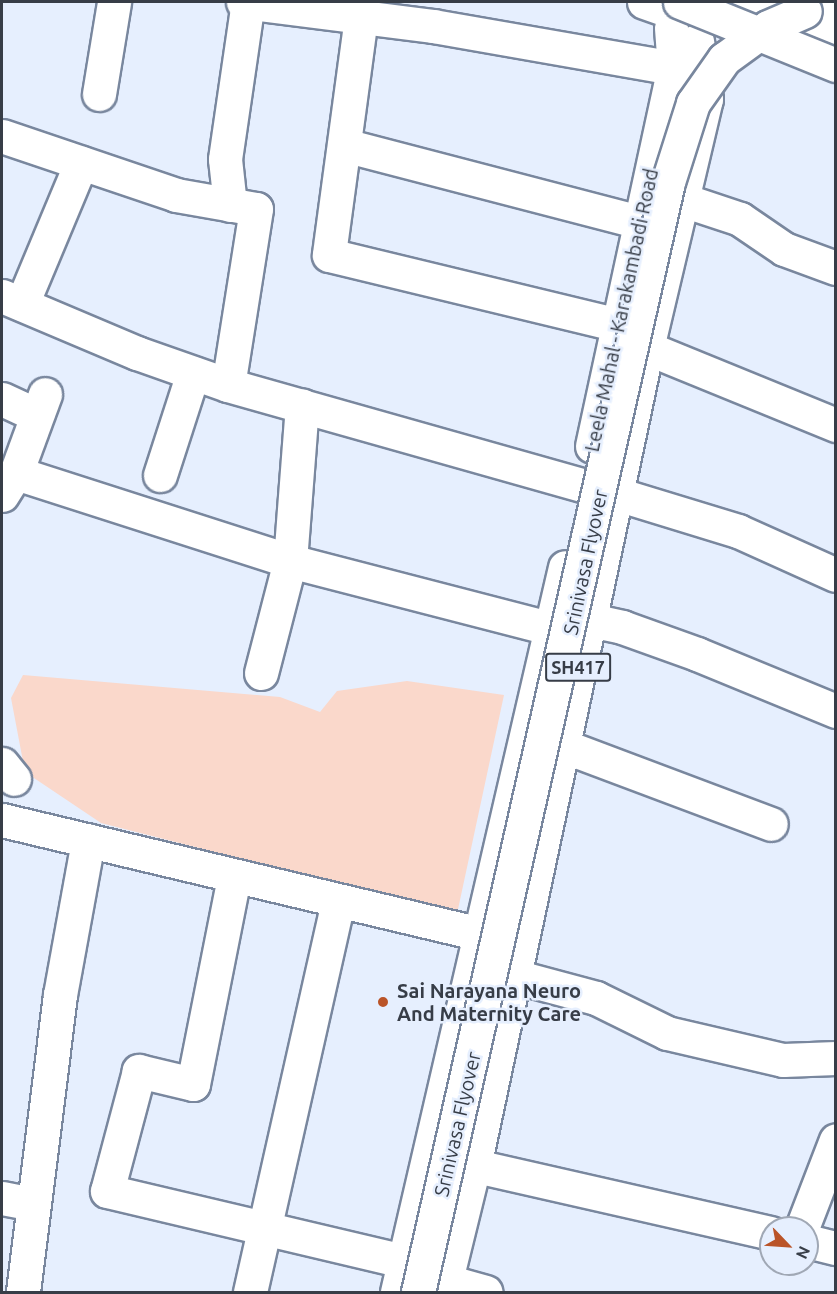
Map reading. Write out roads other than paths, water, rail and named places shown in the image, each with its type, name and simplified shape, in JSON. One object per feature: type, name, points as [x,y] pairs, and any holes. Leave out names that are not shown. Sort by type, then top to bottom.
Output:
[{"type":"street","points":[[99,94],[114,2]]},
{"type":"street","points":[[243,2],[361,17],[406,12],[674,68]]},
{"type":"street","points":[[230,205],[225,159],[248,2]]},
{"type":"street","points":[[677,17],[730,21],[732,2],[836,43]]},
{"type":"street","points":[[746,2],[836,35]]},
{"type":"street","name":"Srinivasa Flyover","points":[[436,1289],[668,182],[693,103],[724,59],[768,27],[805,11],[836,11]]},
{"type":"street","points":[[361,17],[329,255],[618,325]]},
{"type":"street","points":[[677,17],[836,65]]},
{"type":"street","points":[[677,17],[836,78]]},
{"type":"street","name":"Leela Mahal - Karakambadi Road","points":[[397,1293],[584,486],[639,222],[674,68],[677,17]]},
{"type":"street","name":"Leela Mahal - Karakambadi Road","points":[[436,1289],[474,1166],[561,745],[590,620],[647,348],[706,99],[677,17]]},
{"type":"street","points":[[2,135],[176,195],[256,209],[228,385]]},
{"type":"street","points":[[344,145],[639,222]]},
{"type":"street","points":[[81,163],[12,300],[228,385],[584,486]]},
{"type":"street","points":[[683,200],[740,219],[784,249],[836,268]]},
{"type":"street","points":[[647,348],[836,425]]},
{"type":"street","points":[[160,475],[193,373]]},
{"type":"street","points":[[2,399],[41,404],[9,484],[290,561],[550,628]]},
{"type":"street","points":[[261,673],[290,561],[302,405]]},
{"type":"street","points":[[617,494],[738,531],[836,575]]},
{"type":"street","points":[[590,620],[697,654],[836,711]]},
{"type":"street","points":[[561,745],[771,824]]},
{"type":"street","points":[[2,820],[338,903],[480,934]]},
{"type":"street","points":[[23,1293],[17,1201],[60,995],[88,842]]},
{"type":"street","points":[[234,877],[193,1084],[139,1071],[107,1191],[404,1261]]},
{"type":"street","points":[[250,1293],[338,903]]},
{"type":"street","points":[[514,976],[596,998],[668,1033],[783,1060],[836,1058]]},
{"type":"street","points":[[807,1216],[836,1140]]},
{"type":"street","points":[[429,1155],[759,1230]]},
{"type":"street","points":[[819,1244],[836,1248]]},
{"type":"street","points":[[436,1289],[486,1293]]},
{"type":"place","name":"Sai Narayana Neuro And Maternity Care","points":[[383,1002]]}]
